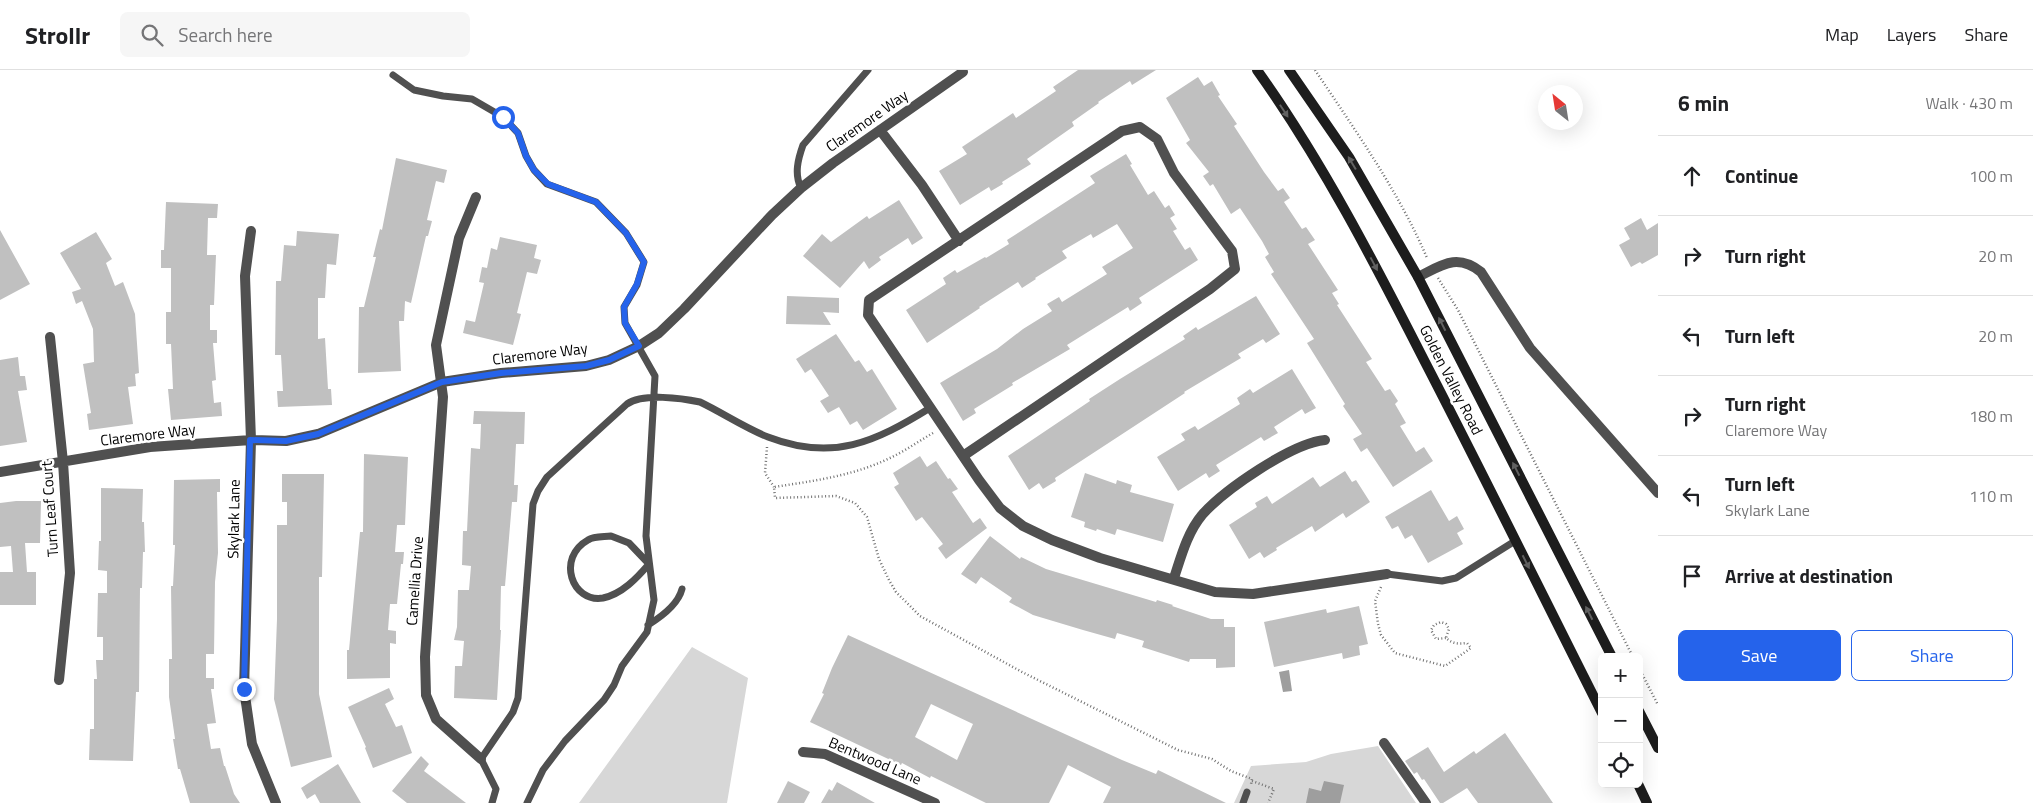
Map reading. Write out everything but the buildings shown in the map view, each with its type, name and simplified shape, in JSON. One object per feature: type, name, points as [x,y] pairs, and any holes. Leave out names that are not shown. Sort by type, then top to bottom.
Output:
[{"type":"main road","name":"Golden Valley Road","points":[[1257,70],[1293,124],[1351,221],[1440,392],[1598,705]]},
{"type":"main road","name":"Golden Valley Road","points":[[1289,70],[1349,157],[1418,277],[1610,653]]},
{"type":"main road","points":[[1643,719],[1658,748]]},
{"type":"main road","points":[[1640,788],[1648,803]]},
{"type":"street","name":"Claremore Way","points":[[0,472],[150,447],[250,440],[286,441],[318,434],[442,382],[501,373],[586,366],[609,360],[639,346],[659,333],[772,215],[801,188],[880,130],[966,71]]},
{"type":"street","points":[[963,456],[1210,289],[1235,269],[1232,251],[1174,173],[1157,139],[1140,127],[1122,130],[869,300],[868,315],[930,408],[963,456],[1000,508],[1024,526],[1052,540],[1100,558],[1174,578],[1216,592],[1253,594],[1387,574]]},
{"type":"street","points":[[880,130],[922,185],[959,241]]},
{"type":"street","name":"Camellia Drive","points":[[476,197],[459,238],[436,345],[443,397],[425,657],[426,695],[436,719],[481,759]]},
{"type":"street","name":"Skylark Lane","points":[[251,231],[245,276],[250,440],[244,689],[252,744],[276,803]]},
{"type":"street","points":[[1418,277],[1450,262],[1462,261],[1472,265],[1481,272],[1530,348],[1658,493]]},
{"type":"street","name":"Turn Leaf Court","points":[[50,337],[63,462],[70,573],[59,680]]},
{"type":"street","points":[[1174,578],[1188,538],[1201,516],[1221,496],[1286,454],[1315,441],[1325,440]]},
{"type":"street","points":[[1384,743],[1426,803]]},
{"type":"street","name":"Bentwood Lane","points":[[803,752],[824,754],[935,803]]},
{"type":"lane","points":[[801,188],[797,179],[799,156],[803,145],[868,70]]},
{"type":"lane","points":[[394,75],[414,90],[472,99],[503,117],[518,133],[526,156],[534,170],[548,184],[596,202],[626,233],[644,262],[637,284],[624,307],[625,323],[654,376],[646,536],[654,600],[647,632],[622,666],[604,700],[565,741],[543,770],[527,803]]},
{"type":"lane","points":[[492,803],[496,789],[481,759],[513,712],[518,698],[533,504],[538,491],[547,477],[627,404],[637,399],[690,399],[700,402],[767,436],[800,446],[835,448],[864,443],[896,429],[930,408]]},
{"type":"lane","points":[[611,536],[629,543],[649,564],[627,586],[602,598],[589,596],[575,585],[569,569],[575,550],[590,538],[611,536]]},
{"type":"lane","points":[[1387,574],[1442,581],[1456,578],[1515,542]]},
{"type":"lane","points":[[648,625],[662,616],[673,605],[681,594],[682,589]]},
{"type":"lane","points":[[1242,803],[1247,792]]},
{"type":"path","points":[[1315,70],[1389,187],[1458,310],[1631,653]]},
{"type":"path","points":[[774,487],[832,478],[890,459],[943,426]]},
{"type":"path","points":[[767,436],[765,473],[774,487],[775,498],[836,496],[855,502],[867,517],[879,559],[889,580],[896,592],[920,616],[1022,672],[1178,750],[1212,759],[1274,789],[1268,803]]},
{"type":"path","points":[[1387,574],[1375,601],[1381,635],[1395,653],[1445,666],[1471,648],[1467,642],[1456,644],[1446,638],[1436,639],[1431,630],[1434,625],[1441,622],[1446,624],[1449,629],[1446,638]]},
{"type":"path","points":[[1643,676],[1658,705]]},
{"type":"path","points":[[1247,792],[1252,780]]},
{"type":"shaded area","points":[[692,647],[748,678],[727,803],[579,803]]},
{"type":"shaded area","points":[[1289,670],[1292,691],[1283,692],[1279,672]]},
{"type":"shaded area","points":[[1378,746],[1416,803],[1234,803],[1251,766],[1306,762],[1331,754]]},
{"type":"shaded area","points":[[1324,781],[1344,785],[1340,803],[1306,803],[1309,788],[1321,791]]},
{"type":"route","points":[[244,689],[250,440],[286,441],[318,434],[442,382],[501,373],[586,366],[609,360],[639,346],[625,323],[624,307],[637,284],[644,262],[626,233],[596,202],[548,184],[534,170],[526,156],[518,133],[503,117]]}]
